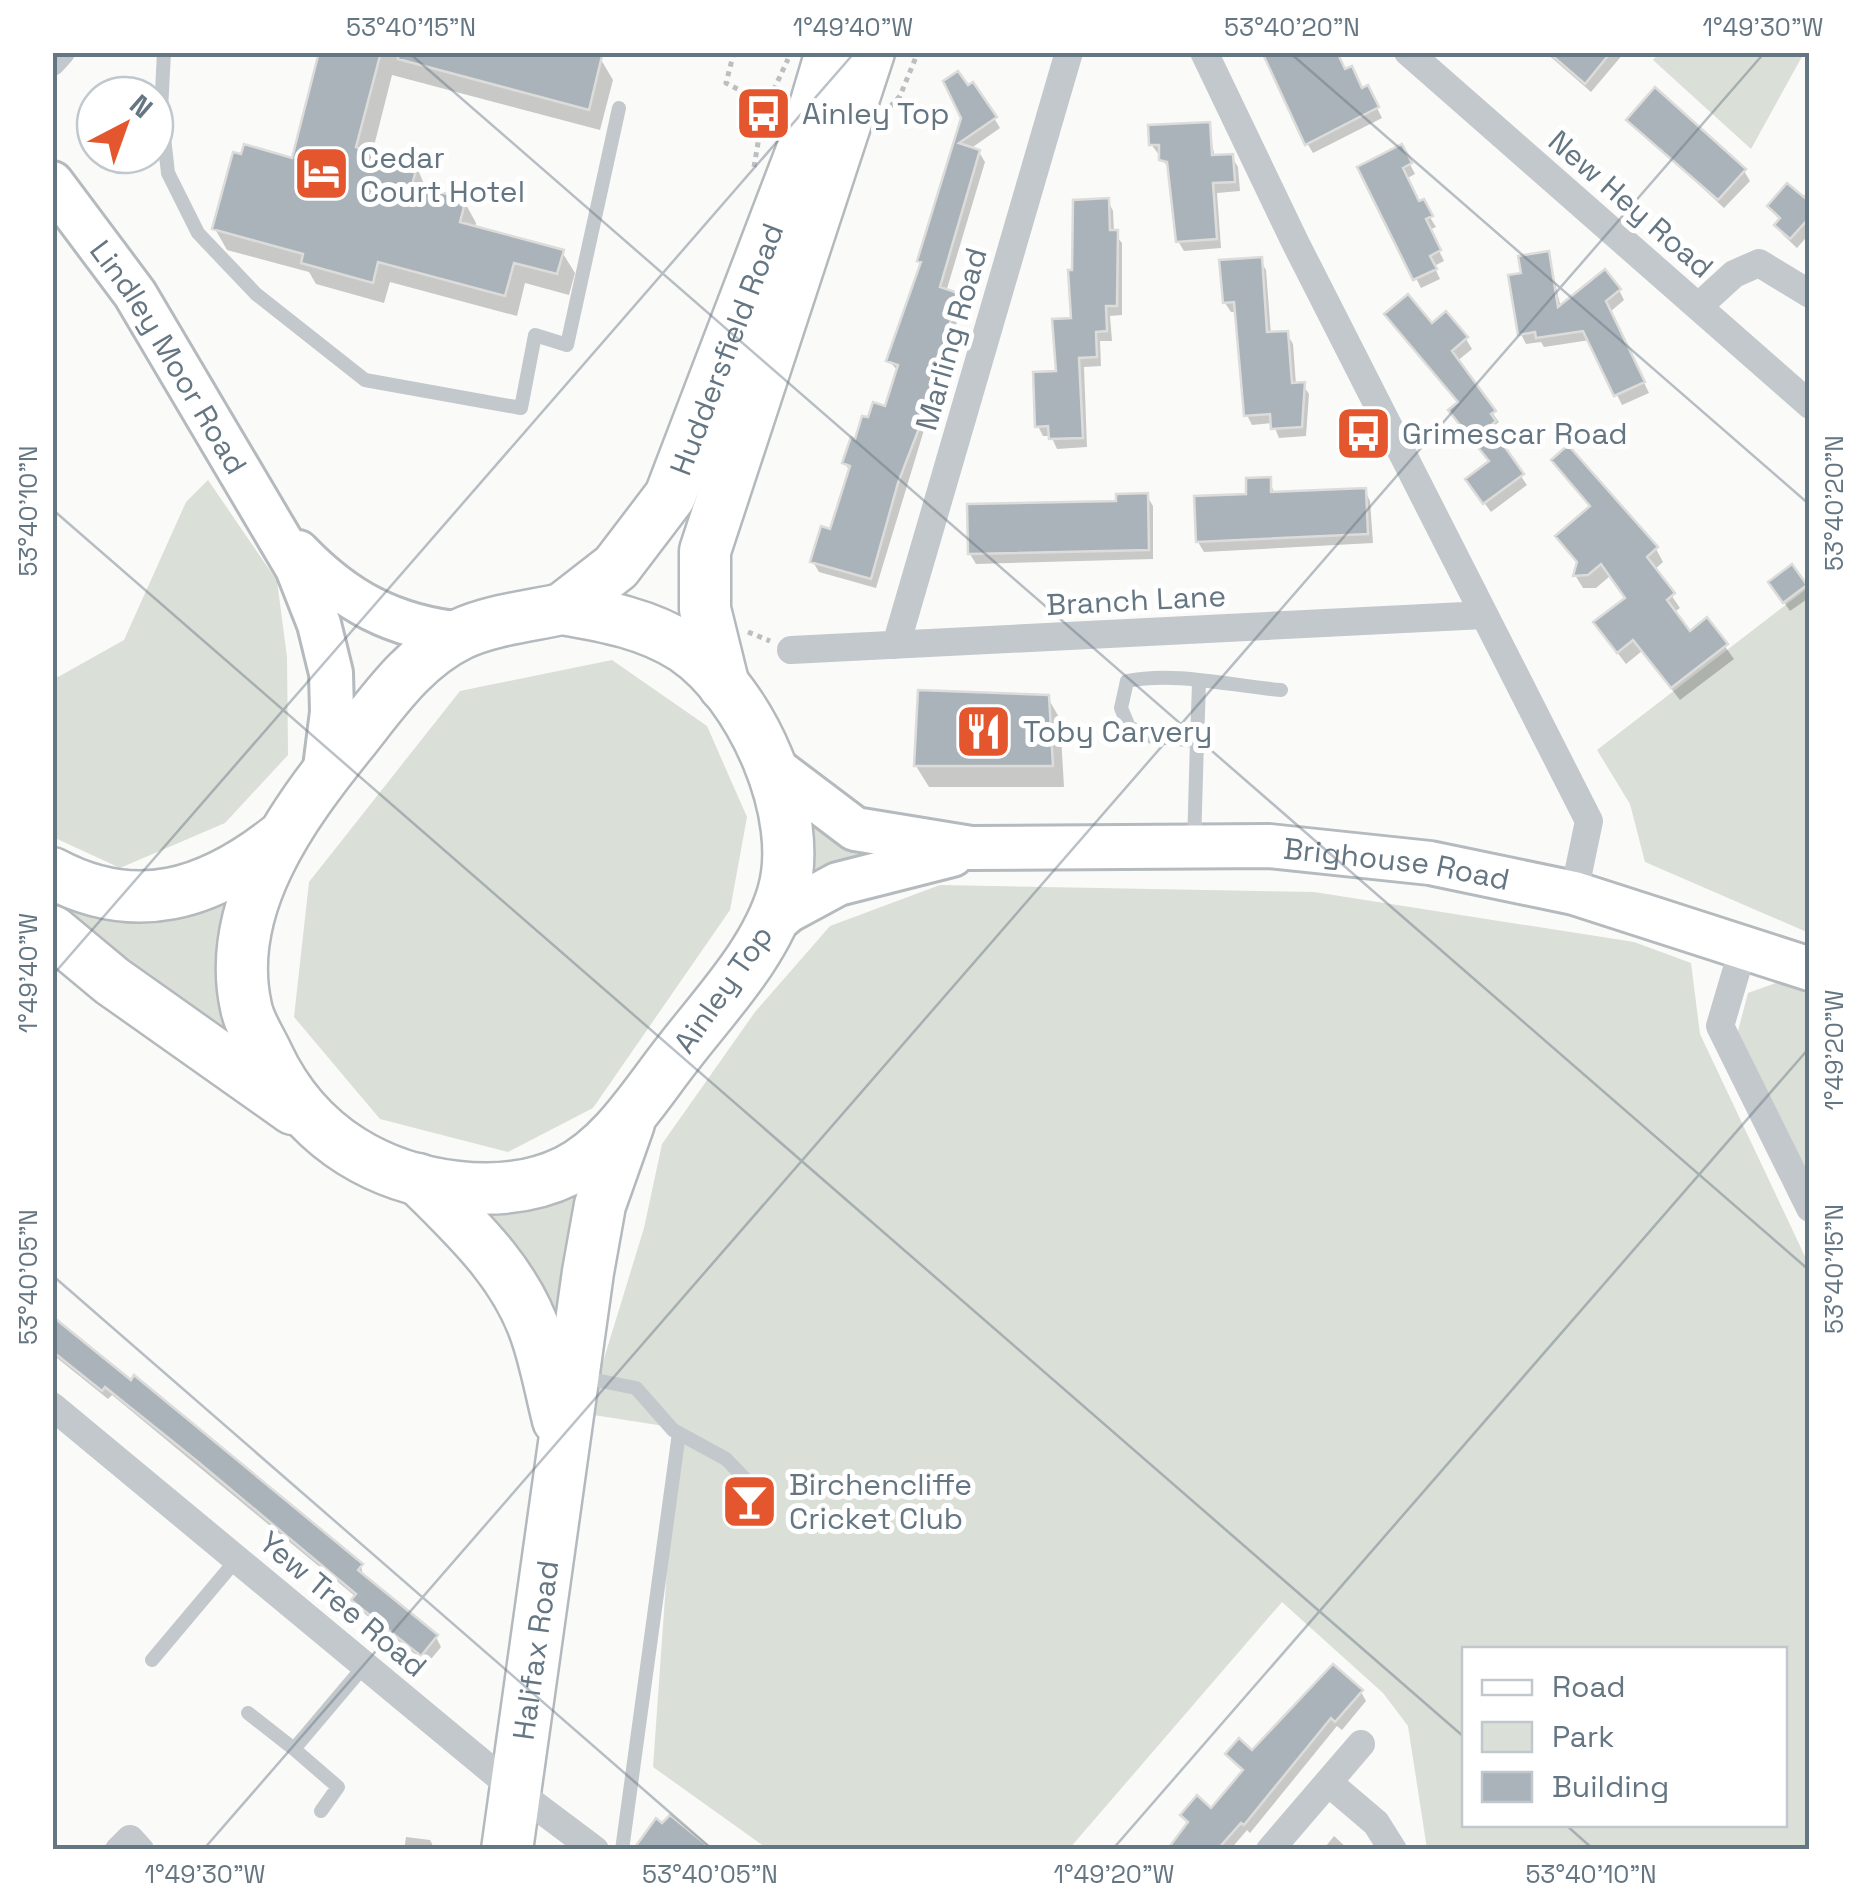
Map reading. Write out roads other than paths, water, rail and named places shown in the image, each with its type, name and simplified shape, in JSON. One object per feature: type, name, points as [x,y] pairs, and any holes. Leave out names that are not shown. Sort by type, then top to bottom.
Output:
[{"type":"highway","name":"Huddersfield Road","points":[[562,609],[616,568],[670,496],[800,153],[830,52]]},
{"type":"highway","name":"Huddersfield Road","points":[[724,686],[704,609],[705,551],[868,52]]},
{"type":"highway","name":"Huddersfield Road","points":[[791,290],[810,262],[882,52]]},
{"type":"highway","name":"Ainley Top","points":[[562,609],[650,630],[684,648],[724,686],[750,721],[787,821],[788,872],[768,928],[730,986],[637,1105],[608,1140],[568,1171],[492,1190],[418,1179],[362,1158],[306,1116],[273,1067],[246,1010],[240,956],[248,915],[287,833],[324,776],[418,662],[462,634],[562,609]]},
{"type":"highway","points":[[52,874],[112,894],[164,896],[191,891],[234,874],[287,833]]},
{"type":"highway","points":[[52,932],[205,1049],[306,1116]]},
{"type":"highway","name":"Halifax Road","points":[[507,1850],[600,1205],[614,1158],[637,1105]]},
{"type":"highway","name":"Halifax Road","points":[[418,1179],[479,1240],[520,1297],[537,1336],[566,1449]]},
{"type":"main road","name":"Lindley Moor Road","points":[[52,183],[135,294],[280,534],[328,651],[332,712],[324,776]]},
{"type":"main road","name":"Lindley Moor Road","points":[[280,534],[350,600],[406,626],[462,634]]},
{"type":"main road","points":[[769,764],[837,820],[855,829],[971,848]]},
{"type":"main road","name":"Brighouse Road","points":[[971,848],[1269,846],[1411,860],[1574,893],[1810,969]]},
{"type":"main road","points":[[768,928],[788,910],[838,884],[971,848]]},
{"type":"street","points":[[52,62],[61,52]]},
{"type":"street","name":"Marling Road","points":[[896,645],[1070,52]]},
{"type":"street","points":[[1204,52],[1588,821],[1574,893]]},
{"type":"street","name":"New Hey Road","points":[[1416,55],[1810,405]]},
{"type":"street","points":[[1699,306],[1734,274],[1759,263],[1810,294]]},
{"type":"street","name":"Branch Lane","points":[[792,650],[1484,615]]},
{"type":"street","points":[[1744,945],[1720,1026],[1810,1208]]},
{"type":"street","name":"Yew Tree Road","points":[[52,1406],[515,1790],[595,1850]]},
{"type":"street","points":[[1270,1850],[1361,1744]]},
{"type":"street","points":[[1329,1783],[1376,1823],[1394,1850]]},
{"type":"street","points":[[119,1850],[130,1839],[140,1850]]},
{"type":"lane","points":[[164,52],[161,111],[168,172],[198,233],[256,294],[365,380],[521,408],[534,335],[566,345],[619,108]]},
{"type":"lane","points":[[1198,741],[1147,736],[1128,727],[1121,708],[1127,681],[1160,674],[1199,683],[1281,690]]},
{"type":"lane","points":[[1194,844],[1199,683]]},
{"type":"lane","points":[[575,1377],[621,1382],[636,1388],[679,1433],[726,1460],[754,1488]]},
{"type":"lane","points":[[622,1850],[679,1433]]},
{"type":"lane","points":[[152,1660],[237,1559]]},
{"type":"lane","points":[[294,1748],[365,1665]]},
{"type":"lane","points":[[248,1713],[338,1786],[321,1811]]},
{"type":"place","name":"Ainley Top","points":[[763,113]]},
{"type":"place","name":"Cedar Court Hotel","points":[[321,174]]},
{"type":"place","name":"Grimescar Road","points":[[1363,433]]},
{"type":"place","name":"Toby Carvery","points":[[984,731]]},
{"type":"place","name":"Birchencliffe Cricket Club","points":[[750,1501]]}]
